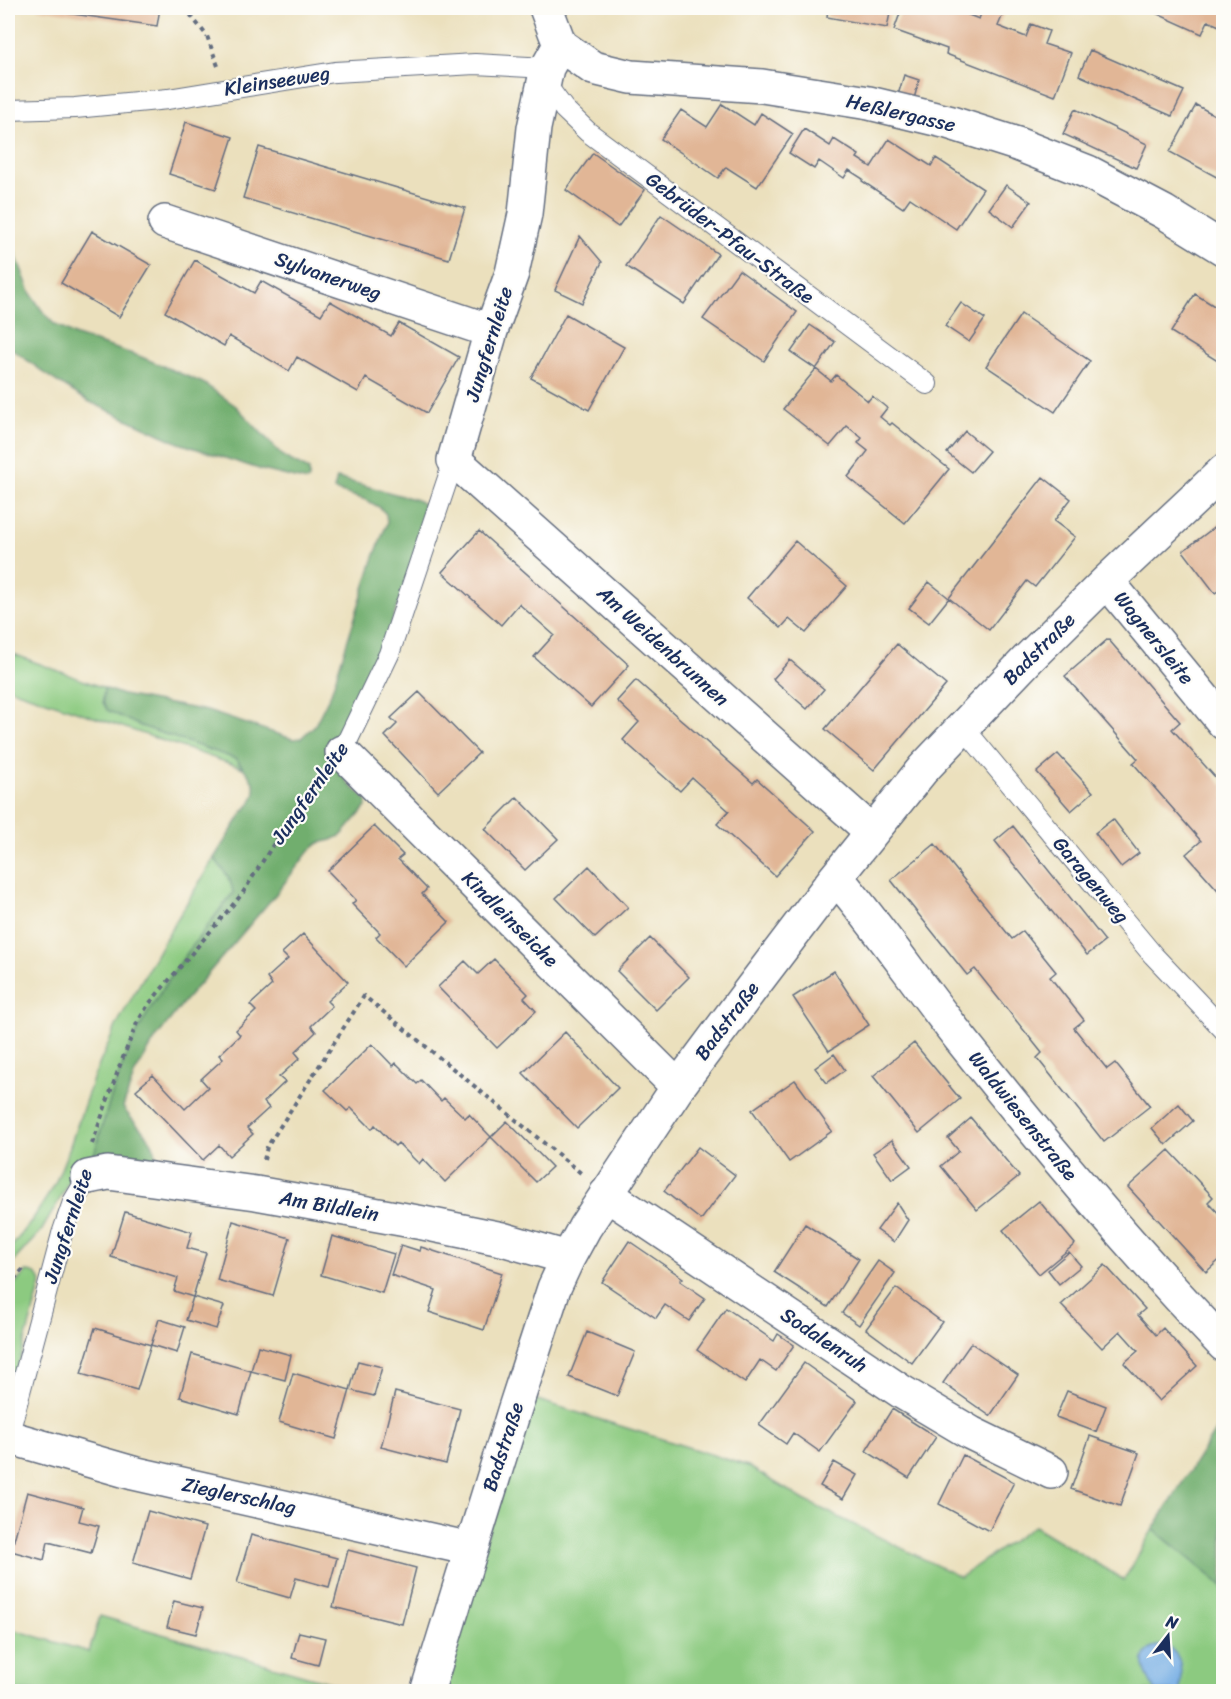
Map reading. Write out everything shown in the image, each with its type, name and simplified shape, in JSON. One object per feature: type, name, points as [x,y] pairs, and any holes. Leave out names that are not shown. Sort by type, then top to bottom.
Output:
[{"type":"street","points":[[546,8],[550,65]]},
{"type":"street","name":"Heßlergasse","points":[[550,65],[593,68],[631,77],[762,86],[869,103],[948,122],[1017,144],[1088,172],[1164,212],[1224,249]]},
{"type":"street","name":"Jungfernleite","points":[[454,460],[491,331],[512,273],[525,214],[534,128],[550,65]]},
{"type":"street","name":"Sylvanerweg","points":[[165,222],[491,331]]},
{"type":"street","name":"Am Weidenbrunnen","points":[[454,460],[872,832]]},
{"type":"street","name":"Badstraße","points":[[427,1692],[554,1288],[585,1227],[606,1194],[678,1087],[836,877],[923,769],[1107,581],[1224,471]]},
{"type":"street","name":"Wagnersleite","points":[[1107,581],[1224,723]]},
{"type":"street","name":"Kindleinseiche","points":[[342,752],[678,1087]]},
{"type":"street","name":"Waldwiesenstraße","points":[[836,877],[863,908],[961,1040],[1081,1188],[1173,1292],[1224,1345]]},
{"type":"street","name":"Am Bildlein","points":[[88,1177],[108,1173],[256,1193],[491,1236],[568,1258]]},
{"type":"street","name":"Sodalenruh","points":[[606,1194],[902,1392],[971,1433],[1051,1472]]},
{"type":"street","name":"Zieglerschlag","points":[[8,1437],[133,1473],[471,1549]]},
{"type":"lane","name":"Kleinseeweg","points":[[8,110],[75,108],[168,99],[335,72],[475,64],[550,65]]},
{"type":"lane","name":"Gebrüder-Pfau-Straße","points":[[550,65],[564,109],[588,132],[927,384]]},
{"type":"lane","name":"Jungfernleite","points":[[342,752],[389,654],[454,460]]},
{"type":"lane","name":"Garagenweg","points":[[963,727],[1153,955],[1224,1030]]},
{"type":"lane","name":"Jungfernleite","points":[[8,1437],[62,1234],[73,1202],[88,1177]]},
{"type":"path","points":[[185,8],[207,36],[227,89]]},
{"type":"path","name":"Jungfernleite","points":[[88,1177],[92,1142],[137,1023],[148,1005],[242,894],[295,810],[342,752]]},
{"type":"path","points":[[256,1193],[267,1147],[364,996],[606,1194]]},
{"type":"green space","points":[[8,234],[30,292],[54,324],[76,336],[139,356],[203,383],[236,406],[284,457],[309,470],[309,479],[307,481],[262,470],[179,443],[88,401],[54,380],[8,346]]},
{"type":"green space","points":[[337,478],[417,500],[427,507],[429,513],[342,769],[349,784],[367,801],[366,807],[342,835],[319,843],[309,851],[276,894],[183,1003],[156,1038],[135,1073],[123,1107],[151,1141],[156,1157],[154,1166],[91,1167],[113,1092],[135,1036],[175,971],[233,893],[229,878],[214,858],[255,793],[254,784],[236,759],[138,725],[107,710],[103,702],[104,688],[123,695],[207,711],[293,739],[301,738],[315,725],[331,693],[387,523],[386,514],[379,507],[366,500],[334,490]]},
{"type":"green space","points":[[8,652],[104,688],[103,702],[236,759],[243,768],[8,688]]},
{"type":"green space","points":[[214,858],[229,878],[233,893],[175,971],[135,1036],[113,1092],[91,1167],[78,1162],[42,1230],[13,1262],[13,1268],[8,1276],[8,1251],[31,1222],[54,1186],[94,1076],[117,1024]]},
{"type":"green space","points":[[26,1272],[40,1278],[41,1284],[9,1399],[8,1291]]},
{"type":"green space","points":[[531,1398],[748,1466],[804,1500],[960,1577],[1034,1526],[1124,1580],[1153,1529],[1223,1586],[1223,1691],[437,1692]]},
{"type":"green space","points":[[1223,1425],[1223,1586],[1153,1529],[1215,1431]]},
{"type":"green space","points":[[100,1616],[359,1691],[8,1691],[8,1628],[89,1652]]},
{"type":"water","points":[[1161,1645],[1169,1648],[1178,1657],[1181,1669],[1180,1691],[1156,1691],[1148,1678],[1144,1658],[1152,1648]]},
{"type":"building","points":[[38,8],[160,8],[157,26]]},
{"type":"building","points":[[828,8],[891,8],[887,28],[827,17]]},
{"type":"building","points":[[902,8],[963,8],[961,12],[979,19],[983,8],[992,8],[1004,12],[998,26],[1026,37],[1031,24],[1049,31],[1044,44],[1071,53],[1055,96],[946,54],[947,49],[894,30]]},
{"type":"building","points":[[1155,8],[1224,8],[1224,28],[1208,21],[1202,34],[1153,12]]},
{"type":"building","points":[[1090,50],[1184,91],[1172,116],[1079,75]]},
{"type":"building","points":[[904,75],[919,80],[914,99],[898,95]]},
{"type":"building","points":[[722,104],[754,125],[761,113],[793,134],[757,187],[726,167],[718,178],[661,139],[681,110],[707,127]]},
{"type":"building","points":[[1196,105],[1224,120],[1224,181],[1170,152]]},
{"type":"building","points":[[1075,109],[1147,144],[1136,168],[1063,134]]},
{"type":"building","points":[[186,122],[233,137],[216,189],[169,174]]},
{"type":"building","points":[[804,129],[830,146],[834,139],[859,155],[857,158],[871,167],[889,139],[931,166],[936,158],[983,189],[956,229],[910,198],[903,208],[849,170],[844,178],[819,161],[814,169],[789,153]]},
{"type":"building","points":[[259,147],[465,208],[449,259],[243,198]]},
{"type":"building","points":[[593,153],[645,190],[618,227],[566,190]]},
{"type":"building","points":[[1006,185],[1031,202],[1013,227],[989,209]]},
{"type":"building","points":[[661,215],[718,254],[684,304],[626,266]]},
{"type":"building","points":[[92,231],[151,265],[119,317],[61,283]]},
{"type":"building","points":[[580,236],[602,262],[582,303],[555,290]]},
{"type":"building","points":[[195,260],[254,293],[261,281],[321,315],[330,301],[391,336],[399,323],[459,357],[427,413],[366,378],[358,392],[297,357],[289,371],[229,336],[224,346],[165,312]]},
{"type":"building","points":[[739,270],[797,312],[764,361],[703,319]]},
{"type":"building","points":[[1195,294],[1224,312],[1224,365],[1171,332]]},
{"type":"building","points":[[961,303],[985,319],[969,342],[945,326]]},
{"type":"building","points":[[566,314],[624,347],[589,410],[531,378]]},
{"type":"building","points":[[1021,314],[1090,361],[1055,412],[986,366]]},
{"type":"building","points":[[810,325],[835,342],[816,369],[791,352]]},
{"type":"building","points":[[816,369],[831,381],[836,375],[868,401],[872,396],[887,408],[880,417],[890,425],[892,423],[949,469],[905,523],[848,477],[868,451],[858,443],[862,438],[847,426],[830,446],[783,409]]},
{"type":"building","points":[[965,431],[989,451],[971,472],[947,453]]},
{"type":"building","points":[[1043,477],[1071,499],[1054,521],[1075,537],[1035,587],[1027,581],[989,630],[949,598]]},
{"type":"building","points":[[1224,520],[1224,587],[1215,593],[1183,551]]},
{"type":"building","points":[[479,531],[629,665],[591,707],[534,657],[554,635],[519,604],[501,625],[442,572]]},
{"type":"building","points":[[795,541],[847,586],[806,633],[789,619],[781,628],[747,598]]},
{"type":"building","points":[[929,582],[949,598],[929,623],[909,608]]},
{"type":"building","points":[[1108,639],[1180,722],[1172,729],[1224,787],[1224,897],[1186,854],[1201,841],[1133,763],[1138,759],[1065,676]]},
{"type":"building","points":[[897,644],[946,685],[874,770],[825,729]]},
{"type":"building","points":[[790,660],[824,689],[807,709],[773,679]]},
{"type":"building","points":[[636,680],[753,783],[757,779],[815,831],[775,876],[717,824],[729,811],[692,778],[680,791],[623,740],[639,722],[617,701]]},
{"type":"building","points":[[419,692],[479,753],[438,792],[385,736],[397,724],[391,718]]},
{"type":"building","points":[[1058,754],[1093,792],[1071,811],[1037,772]]},
{"type":"building","points":[[517,797],[558,839],[525,870],[485,829]]},
{"type":"building","points":[[1113,819],[1139,853],[1121,867],[1095,833]]},
{"type":"building","points":[[374,826],[403,855],[398,859],[427,889],[422,894],[449,922],[404,966],[376,937],[380,933],[352,904],[356,900],[328,871]]},
{"type":"building","points":[[1013,826],[1105,941],[1087,955],[995,841]]},
{"type":"building","points":[[935,844],[1012,939],[1023,931],[1056,972],[1050,977],[1084,1020],[1074,1028],[1107,1069],[1115,1063],[1150,1106],[1104,1142],[1037,1058],[1042,1053],[975,969],[967,975],[891,880]]},
{"type":"building","points":[[589,866],[628,907],[595,938],[556,898]]},
{"type":"building","points":[[303,934],[348,982],[327,1001],[332,1006],[311,1026],[316,1032],[295,1052],[300,1058],[279,1077],[285,1082],[264,1102],[269,1108],[247,1128],[253,1134],[229,1156],[219,1145],[203,1160],[136,1090],[153,1075],[185,1109],[208,1087],[201,1079],[223,1059],[219,1055],[240,1035],[236,1030],[256,1011],[250,1005],[272,985],[267,978],[288,959],[282,953]]},
{"type":"building","points":[[650,938],[689,977],[656,1010],[617,971]]},
{"type":"building","points":[[494,959],[528,994],[524,998],[536,1011],[497,1048],[438,987],[465,961],[478,974]]},
{"type":"building","points":[[834,971],[869,1025],[829,1051],[793,997]]},
{"type":"building","points":[[565,1032],[618,1088],[577,1128],[523,1073]]},
{"type":"building","points":[[914,1043],[960,1099],[919,1133],[873,1076]]},
{"type":"building","points":[[372,1044],[393,1066],[396,1063],[417,1084],[421,1080],[441,1101],[444,1098],[465,1118],[469,1114],[491,1137],[445,1182],[423,1159],[419,1164],[398,1143],[395,1146],[375,1125],[372,1129],[351,1108],[347,1111],[325,1090]]},
{"type":"building","points":[[834,1054],[845,1070],[827,1083],[815,1068]]},
{"type":"building","points":[[795,1080],[832,1131],[789,1162],[752,1110]]},
{"type":"building","points":[[1179,1104],[1193,1121],[1166,1145],[1152,1128]]},
{"type":"building","points":[[971,1118],[1019,1176],[977,1210],[941,1166],[959,1151],[948,1138]]},
{"type":"building","points":[[507,1121],[552,1167],[536,1182],[491,1137]]},
{"type":"building","points":[[892,1140],[911,1166],[892,1180],[873,1153]]},
{"type":"building","points":[[698,1147],[735,1175],[701,1220],[664,1191]]},
{"type":"building","points":[[1169,1150],[1213,1197],[1208,1202],[1224,1219],[1224,1256],[1206,1272],[1128,1187]]},
{"type":"building","points":[[1039,1201],[1075,1244],[1039,1274],[1003,1230]]},
{"type":"building","points":[[897,1203],[908,1220],[894,1242],[877,1230]]},
{"type":"building","points":[[125,1212],[192,1232],[187,1248],[206,1253],[193,1297],[174,1291],[178,1278],[111,1257]]},
{"type":"building","points":[[233,1221],[290,1238],[273,1296],[217,1280]]},
{"type":"building","points":[[805,1224],[859,1259],[828,1307],[774,1272]]},
{"type":"building","points":[[332,1236],[394,1254],[382,1293],[321,1275]]},
{"type":"building","points":[[629,1241],[683,1278],[680,1281],[705,1298],[689,1321],[665,1305],[656,1318],[602,1282]]},
{"type":"building","points":[[401,1245],[420,1251],[421,1247],[502,1273],[484,1330],[429,1312],[436,1290],[391,1275]]},
{"type":"building","points":[[1069,1252],[1081,1266],[1059,1284],[1048,1270]]},
{"type":"building","points":[[878,1261],[895,1273],[859,1325],[842,1313]]},
{"type":"building","points":[[1105,1265],[1145,1309],[1138,1315],[1156,1335],[1163,1328],[1197,1366],[1159,1401],[1124,1363],[1138,1351],[1120,1331],[1102,1348],[1061,1305]]},
{"type":"building","points":[[896,1288],[942,1322],[912,1363],[866,1329]]},
{"type":"building","points":[[193,1297],[224,1306],[216,1329],[186,1320]]},
{"type":"building","points":[[726,1308],[774,1341],[778,1334],[794,1345],[776,1371],[760,1360],[745,1383],[697,1350]]},
{"type":"building","points":[[159,1319],[185,1327],[177,1353],[151,1345]]},
{"type":"building","points":[[95,1328],[151,1345],[137,1390],[81,1374]]},
{"type":"building","points":[[587,1332],[635,1352],[617,1396],[569,1377]]},
{"type":"building","points":[[971,1343],[1018,1375],[990,1416],[943,1383]]},
{"type":"building","points":[[258,1346],[291,1355],[285,1380],[251,1371]]},
{"type":"building","points":[[192,1354],[251,1371],[239,1414],[180,1397]]},
{"type":"building","points":[[358,1361],[382,1367],[374,1396],[350,1390]]},
{"type":"building","points":[[804,1363],[857,1401],[820,1452],[793,1433],[786,1444],[759,1425]]},
{"type":"building","points":[[293,1373],[350,1390],[336,1439],[279,1422]]},
{"type":"building","points":[[1067,1391],[1106,1406],[1096,1432],[1056,1417]]},
{"type":"building","points":[[395,1392],[460,1409],[446,1464],[381,1447]]},
{"type":"building","points":[[892,1409],[936,1437],[909,1478],[866,1451]]},
{"type":"building","points":[[1090,1436],[1139,1453],[1120,1506],[1071,1489]]},
{"type":"building","points":[[963,1455],[1014,1482],[989,1531],[939,1504]]},
{"type":"building","points":[[834,1462],[857,1475],[843,1499],[820,1486]]},
{"type":"building","points":[[27,1492],[83,1507],[79,1521],[99,1526],[91,1553],[48,1542],[44,1560],[11,1551]]},
{"type":"building","points":[[148,1511],[205,1527],[190,1579],[133,1563]]},
{"type":"building","points":[[251,1535],[337,1558],[329,1587],[296,1578],[290,1598],[237,1583]]},
{"type":"building","points":[[348,1550],[416,1568],[402,1624],[333,1607]]},
{"type":"building","points":[[174,1601],[203,1608],[196,1634],[167,1627]]},
{"type":"building","points":[[299,1632],[325,1638],[318,1665],[292,1658]]}]
